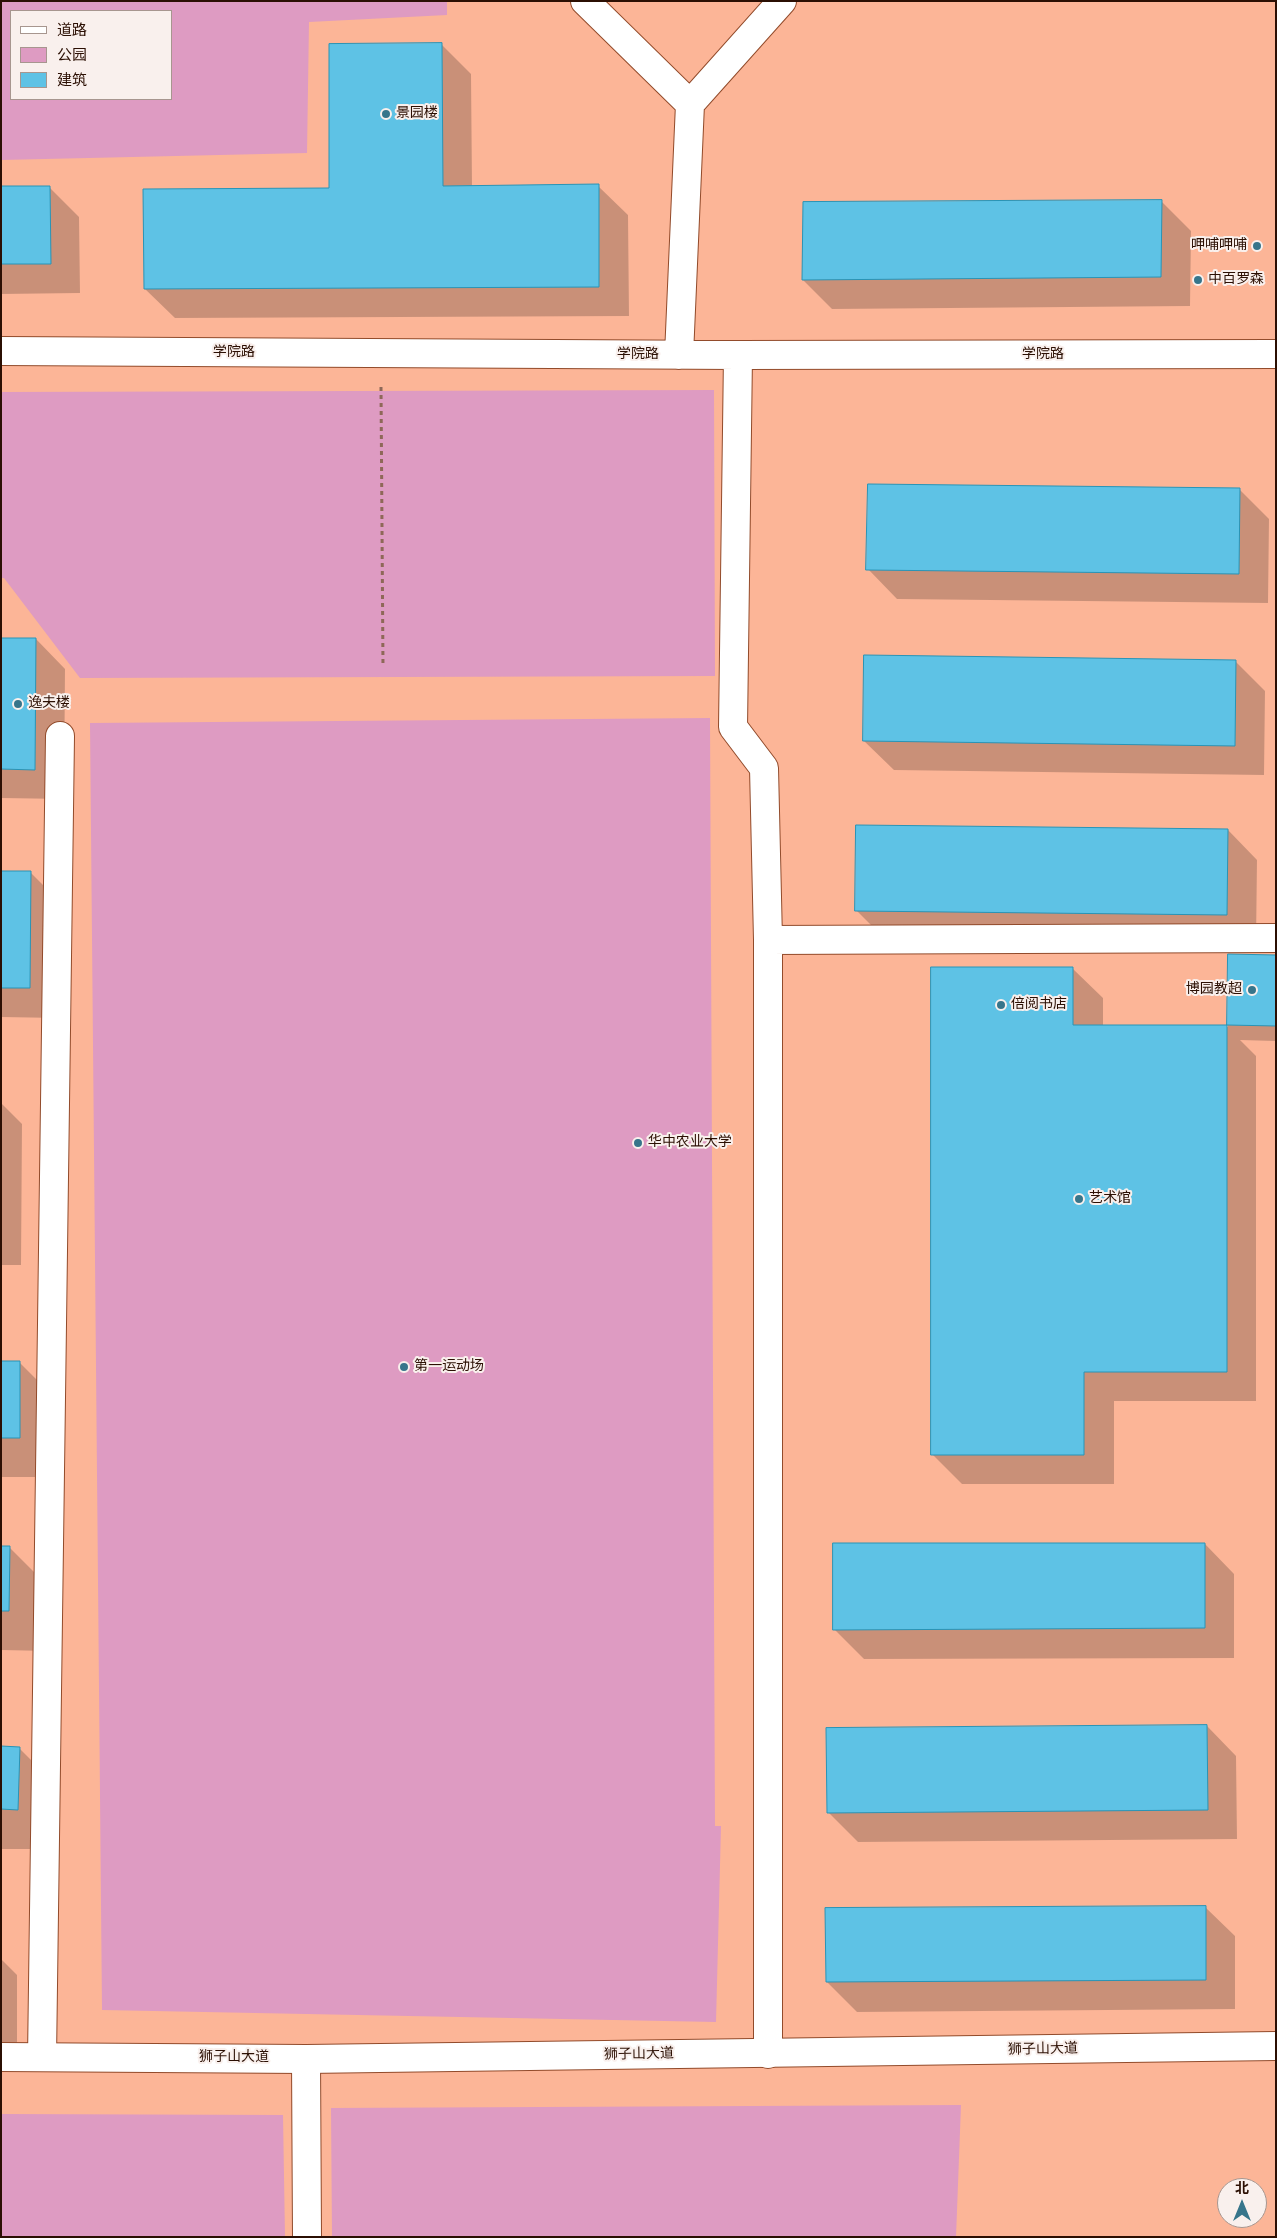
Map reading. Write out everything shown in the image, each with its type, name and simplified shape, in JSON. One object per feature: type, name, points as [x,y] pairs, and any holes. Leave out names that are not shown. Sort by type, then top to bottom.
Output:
[{"type":"street","points":[[585,1],[690,104]]},
{"type":"street","points":[[679,355],[690,104],[782,1]]},
{"type":"street","name":"学院路","points":[[1,352],[679,355],[1276,354]]},
{"type":"street","points":[[738,355],[733,727],[764,768],[768,940],[768,2054]]},
{"type":"street","points":[[42,2057],[60,736]]},
{"type":"street","points":[[768,940],[1276,938]]},
{"type":"street","name":"狮子山大道","points":[[1,2057],[306,2059],[1276,2046]]},
{"type":"street","points":[[306,2059],[307,2237]]},
{"type":"path","points":[[380,354],[383,667]]},
{"type":"shaded area","name":"华中农业大学","points":[[1,1],[1276,1],[1276,2237],[1,2237]]},
{"type":"green space","points":[[1,1],[447,1],[447,15],[309,22],[307,153],[1,160]]},
{"type":"green space","points":[[714,390],[715,676],[80,678],[4,578],[1,578],[1,392]]},
{"type":"green space","name":"第一运动场","points":[[710,718],[715,1826],[721,1826],[716,2022],[102,2010],[90,723]]},
{"type":"green space","points":[[961,2105],[956,2237],[332,2237],[331,2108]]},
{"type":"green space","points":[[1,2114],[283,2115],[285,2237],[1,2237]]},
{"type":"building","name":"景园楼","points":[[442,43],[443,186],[599,184],[599,287],[144,289],[143,189],[329,188],[329,44]]},
{"type":"building","points":[[1,186],[50,186],[51,264],[1,264]]},
{"type":"building","points":[[1162,200],[1161,277],[802,280],[803,202]]},
{"type":"building","points":[[868,484],[1240,488],[1239,574],[866,570]]},
{"type":"building","name":"逸夫楼","points":[[1,638],[36,638],[35,770],[1,769]]},
{"type":"building","points":[[864,655],[1236,660],[1235,746],[863,741]]},
{"type":"building","points":[[856,825],[1228,829],[1227,915],[855,911]]},
{"type":"building","points":[[1,871],[31,871],[30,988],[1,988]]},
{"type":"building","name":"博园教超","points":[[1228,954],[1276,955],[1276,1026],[1227,1025]]},
{"type":"building","name":"艺术馆","points":[[931,967],[1073,967],[1073,1025],[1227,1025],[1227,1372],[1084,1372],[1084,1455],[931,1455]]},
{"type":"building","points":[[1,1361],[20,1361],[20,1438],[1,1438]]},
{"type":"building","points":[[833,1543],[1205,1543],[1205,1628],[833,1630]]},
{"type":"building","points":[[1,1546],[10,1546],[9,1611],[1,1611]]},
{"type":"building","points":[[1207,1725],[1208,1810],[827,1813],[826,1728]]},
{"type":"building","points":[[1,1746],[20,1747],[18,1810],[1,1809]]},
{"type":"building","points":[[1206,1906],[1206,1980],[826,1982],[825,1908]]},
{"type":"place","name":"景园楼","points":[[386,114]]},
{"type":"place","name":"呷哺呷哺","points":[[1257,246]]},
{"type":"place","name":"中百罗森","points":[[1198,280]]},
{"type":"place","name":"逸夫楼","points":[[18,704]]},
{"type":"place","name":"博园教超","points":[[1252,990]]},
{"type":"place","name":"倍阅书店","points":[[1001,1005]]},
{"type":"place","name":"华中农业大学","points":[[638,1143]]},
{"type":"place","name":"艺术馆","points":[[1079,1199]]},
{"type":"place","name":"第一运动场","points":[[404,1367]]}]
